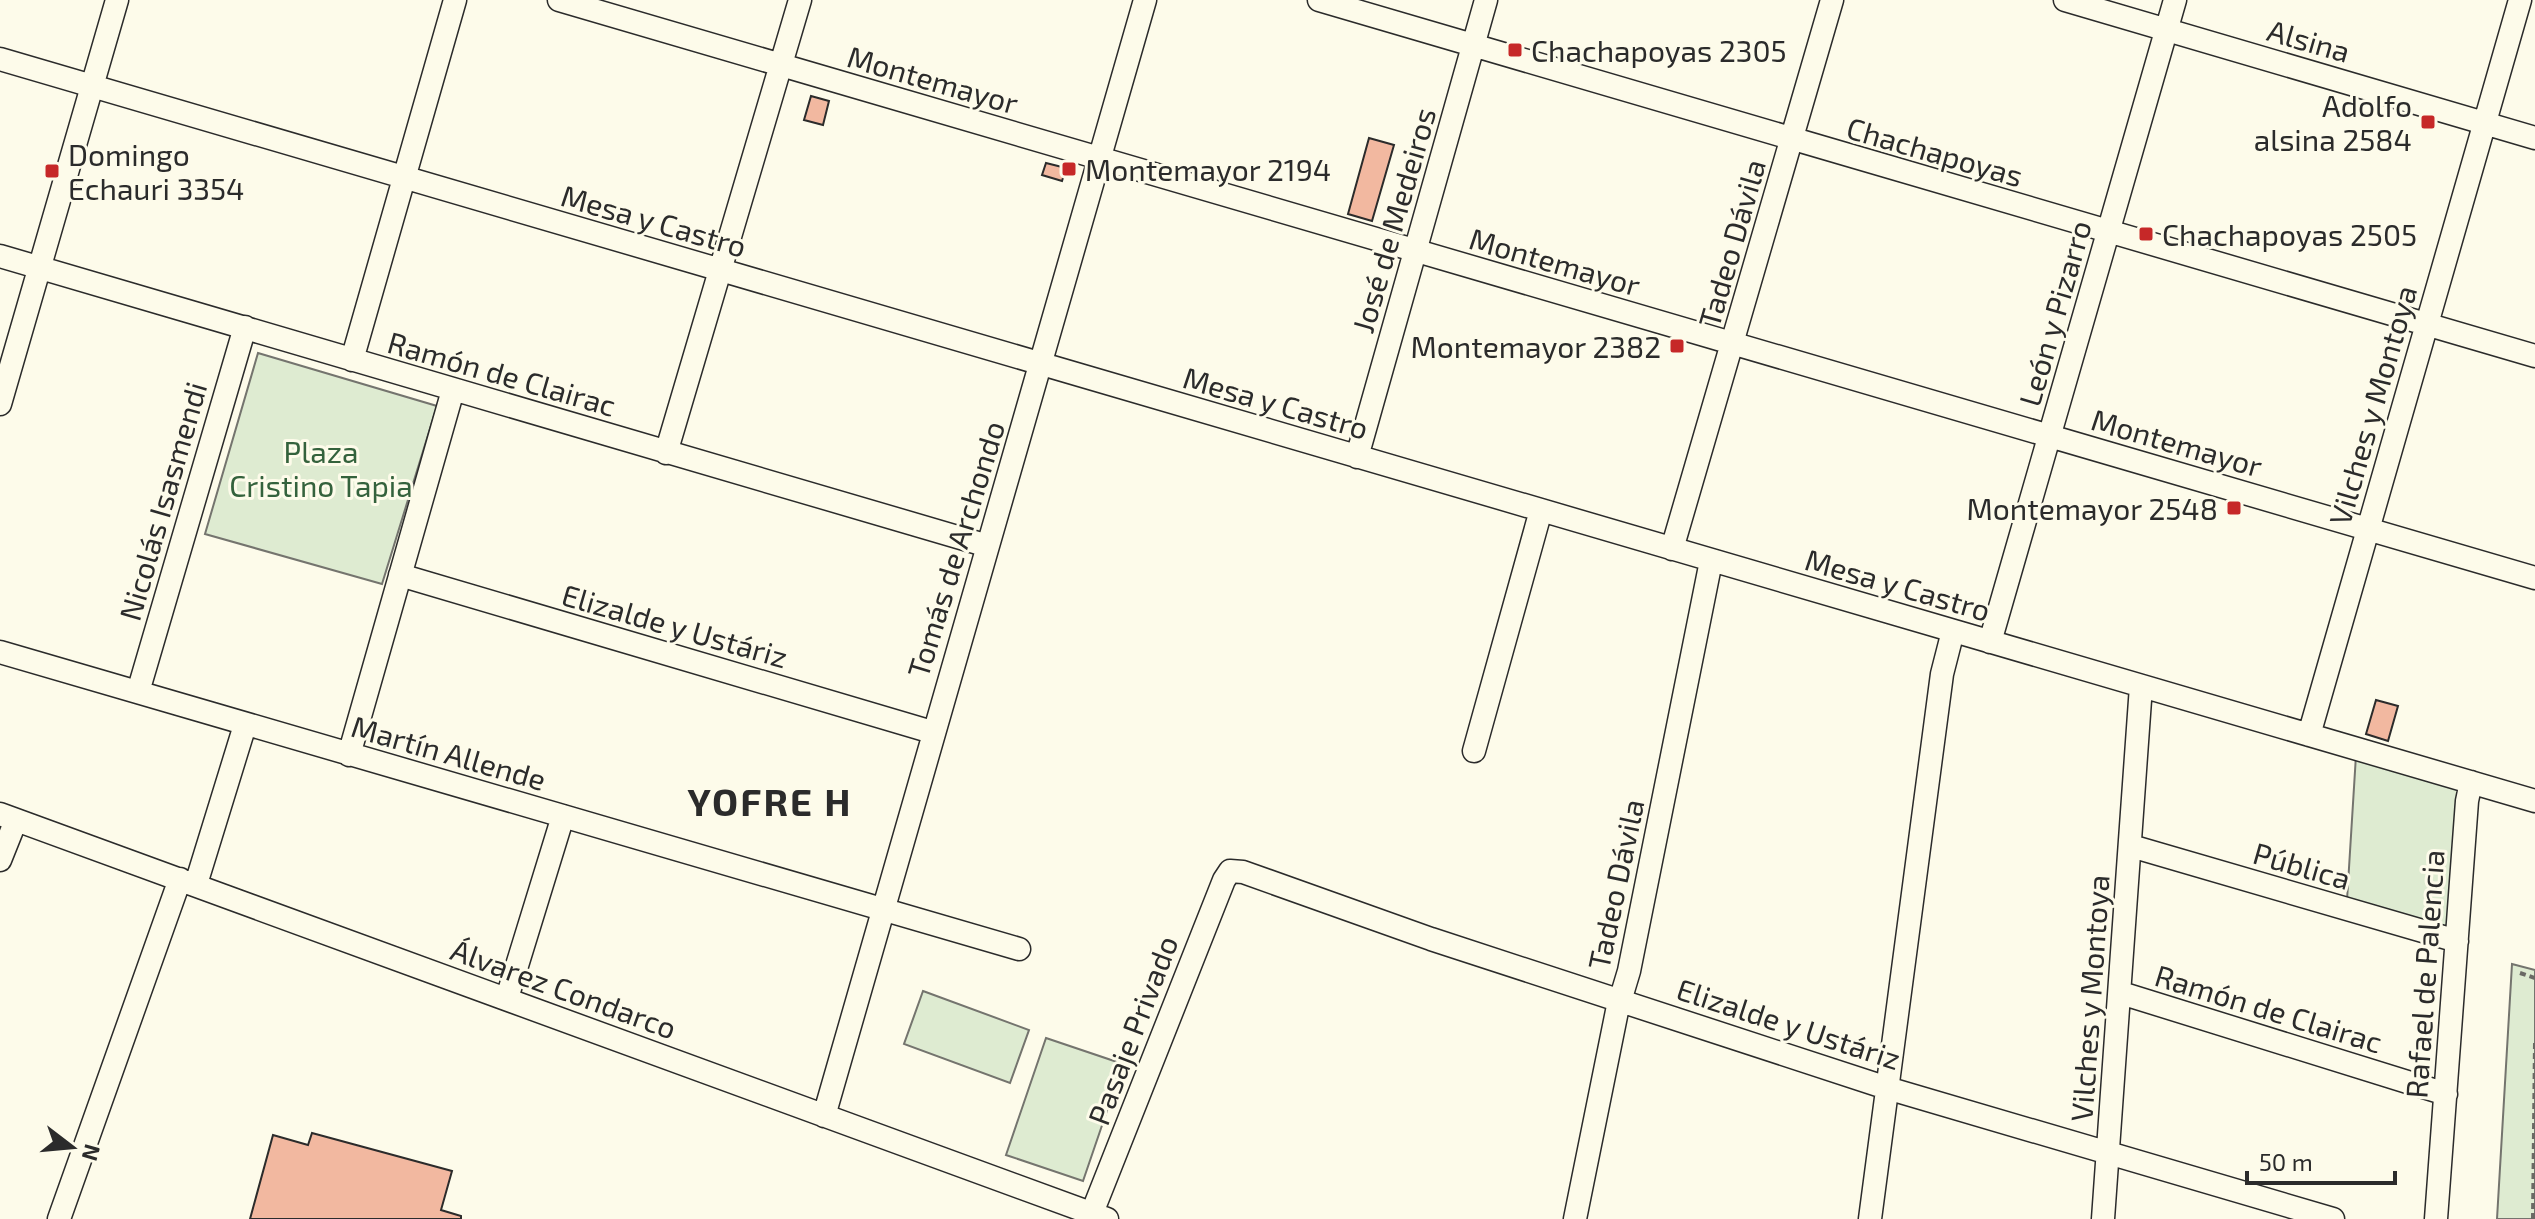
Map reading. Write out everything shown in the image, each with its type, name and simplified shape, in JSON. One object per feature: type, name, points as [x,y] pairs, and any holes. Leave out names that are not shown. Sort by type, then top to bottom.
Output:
[{"type":"street","points":[[0,404],[117,0]]},
{"type":"street","points":[[352,360],[455,0]]},
{"type":"street","name":"Montemayor","points":[[559,0],[2535,578]]},
{"type":"street","points":[[666,453],[800,0]]},
{"type":"street","name":"Tomás de Archondo","points":[[824,1116],[1145,0]]},
{"type":"street","name":"Chachapoyas","points":[[1319,0],[2535,356]]},
{"type":"street","name":"José de Medeiros","points":[[1357,457],[1486,0]]},
{"type":"street","name":"Tadeo Dávila","points":[[1672,549],[1832,0]]},
{"type":"street","name":"Alsina","points":[[2065,0],[2535,138]]},
{"type":"street","name":"León y Pizarro","points":[[1990,642],[2175,0]]},
{"type":"street","name":"Vilches y Montoya","points":[[2309,735],[2520,0]]},
{"type":"street","name":"Mesa y Castro","points":[[0,59],[2535,801]]},
{"type":"street","name":"Ramón de Clairac","points":[[0,256],[988,546]]},
{"type":"street","name":"Nicolás Isasmendi","points":[[138,692],[245,327]]},
{"type":"street","points":[[349,755],[453,390]]},
{"type":"street","points":[[1474,751],[1541,510]]},
{"type":"street","name":"Tadeo Dávila","points":[[1575,1219],[1629,971],[1711,561]]},
{"type":"street","name":"Elizalde y Ustáriz","points":[[400,575],[932,732]]},
{"type":"street","points":[[1870,1219],[1942,674],[1953,631]]},
{"type":"street","name":"Martín Allende","points":[[0,652],[1019,949]]},
{"type":"street","name":"Vilches y Montoya","points":[[2103,1219],[2141,686]]},
{"type":"street","points":[[59,1219],[245,725]]},
{"type":"street","name":"Rafael de Palencia","points":[[2436,1219],[2467,801],[2471,782]]},
{"type":"street","points":[[507,998],[563,816]]},
{"type":"street","points":[[0,860],[8,817]]},
{"type":"street","name":"Álvarez Condarco","points":[[8,817],[1100,1216]]},
{"type":"street","name":"Pública","points":[[2131,846],[2457,941]]},
{"type":"street","name":"Elizalde y Ustáriz","points":[[1230,871],[1243,872],[1431,939],[1887,1088],[2333,1219]]},
{"type":"street","name":"Pasaje Privado","points":[[1100,1216],[1224,880],[1230,871]]},
{"type":"street","name":"Ramón de Clairac","points":[[2121,993],[2446,1094]]},
{"type":"path","points":[[2520,973],[2535,978]]},
{"type":"path","points":[[2533,1219],[2535,1043]]},
{"type":"green space","name":"Plaza Cristino Tapia","points":[[258,353],[437,406],[382,584],[205,534]]},
{"type":"green space","points":[[2356,755],[2461,786],[2450,932],[2347,900]]},
{"type":"green space","points":[[2512,964],[2535,970],[2535,1219],[2497,1219]]},
{"type":"green space","points":[[923,991],[1029,1030],[1010,1083],[904,1044]]},
{"type":"green space","points":[[1046,1038],[1123,1064],[1083,1181],[1006,1155]]},
{"type":"building","points":[[811,96],[829,101],[823,125],[804,120]]},
{"type":"building","points":[[1369,138],[1394,145],[1372,221],[1348,214]]},
{"type":"building","points":[[1046,163],[1066,168],[1062,181],[1042,175]]},
{"type":"building","points":[[2376,700],[2398,706],[2388,741],[2366,734]]},
{"type":"building","points":[[312,1133],[452,1171],[441,1210],[461,1216],[461,1219],[250,1219],[273,1135],[308,1145]]},
{"type":"place","name":"Chachapoyas 2305","points":[[1515,50]]},
{"type":"place","name":"Adolfo alsina 2584","points":[[2428,122]]},
{"type":"place","name":"Montemayor 2194","points":[[1069,169]]},
{"type":"place","name":"Domingo Echauri 3354","points":[[52,171]]},
{"type":"place","name":"Chachapoyas 2505","points":[[2146,234]]},
{"type":"place","name":"Montemayor 2382","points":[[1677,346]]},
{"type":"place","name":"Montemayor 2548","points":[[2234,508]]},
{"type":"district","name":"YOFRE H","points":[[770,801]]}]
